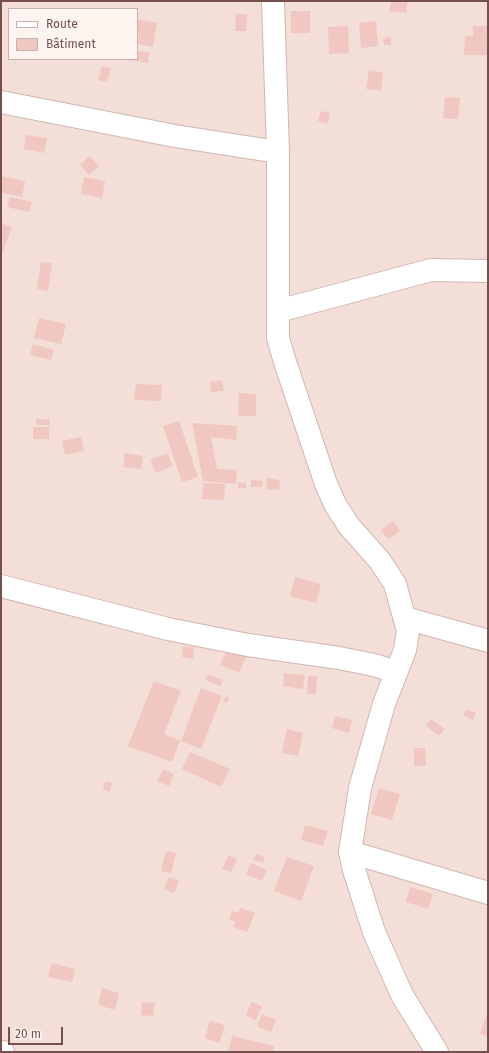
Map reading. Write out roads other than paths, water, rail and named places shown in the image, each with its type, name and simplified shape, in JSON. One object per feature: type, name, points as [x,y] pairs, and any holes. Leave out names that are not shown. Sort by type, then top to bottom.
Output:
[{"type":"street","points":[[273,1],[278,152],[278,338],[326,484],[336,506],[349,526],[380,561],[395,584],[408,631],[405,650],[384,704],[360,788],[350,852],[354,870],[374,932],[402,995],[437,1052]]},
{"type":"street","points":[[1,102],[175,136],[278,152]]},
{"type":"street","points":[[278,311],[431,270],[488,271]]},
{"type":"street","points":[[1,586],[168,629],[248,644],[339,658],[374,665],[396,672]]},
{"type":"street","points":[[405,618],[488,641]]},
{"type":"street","points":[[350,852],[488,893]]}]
